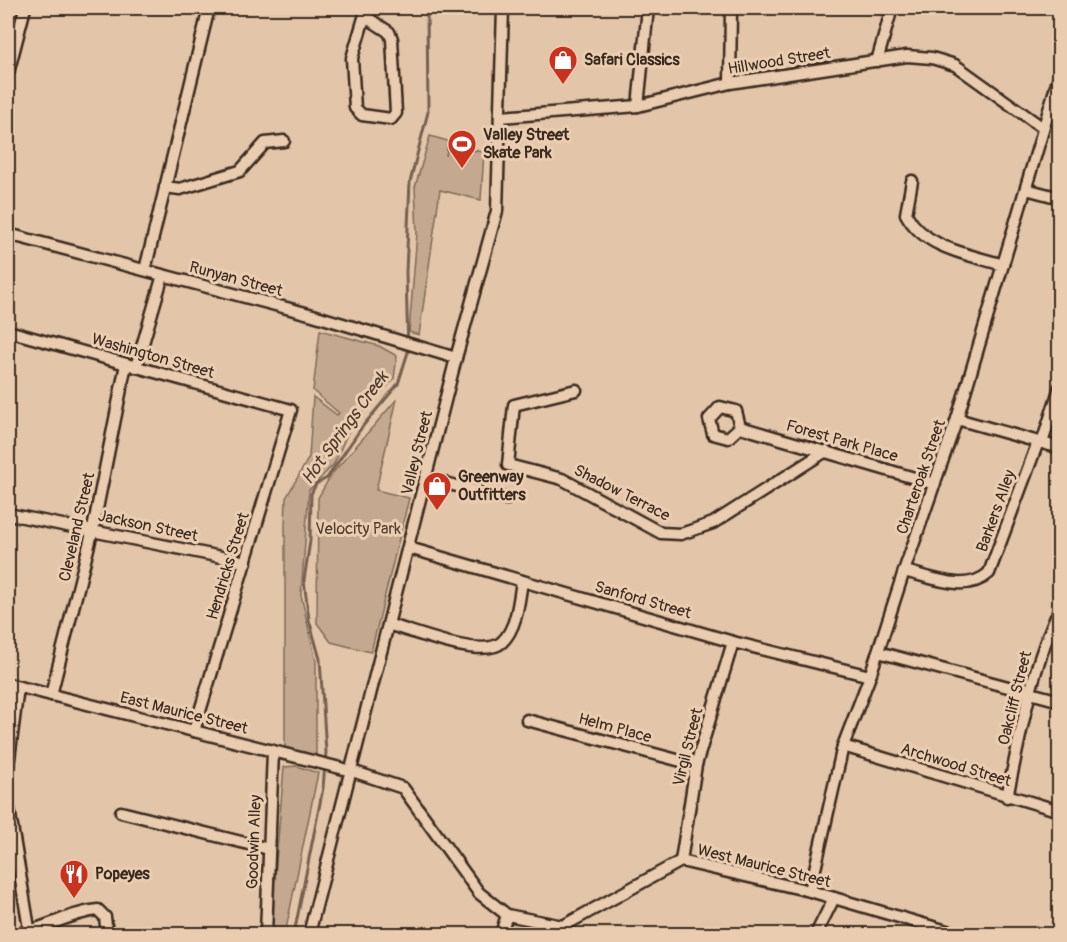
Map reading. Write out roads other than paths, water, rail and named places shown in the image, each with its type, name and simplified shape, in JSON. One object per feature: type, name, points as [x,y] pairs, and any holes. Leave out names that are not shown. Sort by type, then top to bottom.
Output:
[{"type":"street","points":[[8,73],[25,8]]},
{"type":"street","points":[[145,270],[209,8]]},
{"type":"street","name":"Valley Street","points":[[309,934],[390,625],[456,358],[497,211],[503,8]]},
{"type":"street","points":[[638,106],[648,8]]},
{"type":"street","points":[[730,8],[730,83]]},
{"type":"street","points":[[877,61],[892,8]]},
{"type":"street","points":[[367,12],[389,32],[392,39],[396,112],[391,119],[362,116],[355,108],[352,58],[356,39],[367,12]]},
{"type":"street","name":"Hillwood Street","points":[[500,117],[638,106],[730,83],[907,56],[924,57],[955,65],[1043,128]]},
{"type":"street","name":"Charteroak Street","points":[[810,891],[843,746],[870,676],[957,419],[1059,73]]},
{"type":"street","points":[[165,187],[180,189],[240,171],[265,143],[284,141]]},
{"type":"street","points":[[912,181],[906,211],[923,237],[936,244],[1003,265]]},
{"type":"street","points":[[1026,189],[1059,198]]},
{"type":"street","name":"Runyan Street","points":[[8,236],[145,270],[456,358]]},
{"type":"street","name":"Cleveland Street","points":[[51,695],[131,365],[163,275]]},
{"type":"street","name":"Washington Street","points":[[8,331],[291,410]]},
{"type":"street","name":"Barkers Alley","points":[[904,571],[967,585],[980,581],[989,573],[1040,443],[1059,387]]},
{"type":"street","name":"Shadow Terrace","points":[[576,390],[514,405],[508,465],[562,479],[661,533],[681,534],[713,523],[826,451]]},
{"type":"street","name":"Hendricks Street","points":[[194,731],[291,410]]},
{"type":"street","points":[[957,419],[1059,448]]},
{"type":"street","name":"Forest Park Place","points":[[740,427],[934,484]]},
{"type":"street","points":[[426,478],[507,499]]},
{"type":"street","name":"Jackson Street","points":[[8,513],[246,562]]},
{"type":"street","name":"Sanford Street","points":[[408,548],[732,642],[870,676]]},
{"type":"street","points":[[390,625],[456,645],[490,648],[501,643],[512,624],[522,581]]},
{"type":"street","name":"Oakcliff Street","points":[[1007,797],[1030,693],[1042,650],[1059,608]]},
{"type":"street","name":"Virgil Street","points":[[681,861],[696,765],[732,642]]},
{"type":"street","points":[[878,652],[1059,701]]},
{"type":"street","points":[[8,767],[13,686]]},
{"type":"street","name":"East Maurice Street","points":[[13,686],[352,771]]},
{"type":"street","name":"Helm Place","points":[[527,720],[696,765]]},
{"type":"street","name":"Archwood Street","points":[[843,746],[1059,811]]},
{"type":"street","name":"Goodwin Alley","points":[[266,934],[273,751]]},
{"type":"street","name":"West Maurice Street","points":[[352,771],[403,788],[479,893],[507,915],[561,930],[681,861],[810,891],[914,928],[957,934]]},
{"type":"street","points":[[8,803],[30,933]]},
{"type":"street","points":[[121,812],[269,849]]},
{"type":"street","points":[[816,934],[834,898]]},
{"type":"street","points":[[18,934],[47,930],[59,919],[98,910],[105,917],[107,934]]},
{"type":"street","points":[[507,915],[503,927],[507,934]]},
{"type":"waterway","name":"Hot Springs Creek","points":[[294,934],[323,788],[326,752],[320,659],[309,620],[304,580],[310,541],[311,494],[316,484],[327,478],[362,427],[398,384],[408,352],[406,272],[410,182],[428,112],[427,8]]},
{"type":"place","name":"Safari Classics","points":[[563,86]]},
{"type":"place","name":"Valley Street Skate Park","points":[[462,170]]},
{"type":"place","name":"Greenway Outfitters","points":[[437,512]]},
{"type":"place","name":"Popeyes","points":[[74,900]]},
{"type":"park label","name":"Velocity Park","points":[[358,529]]}]
